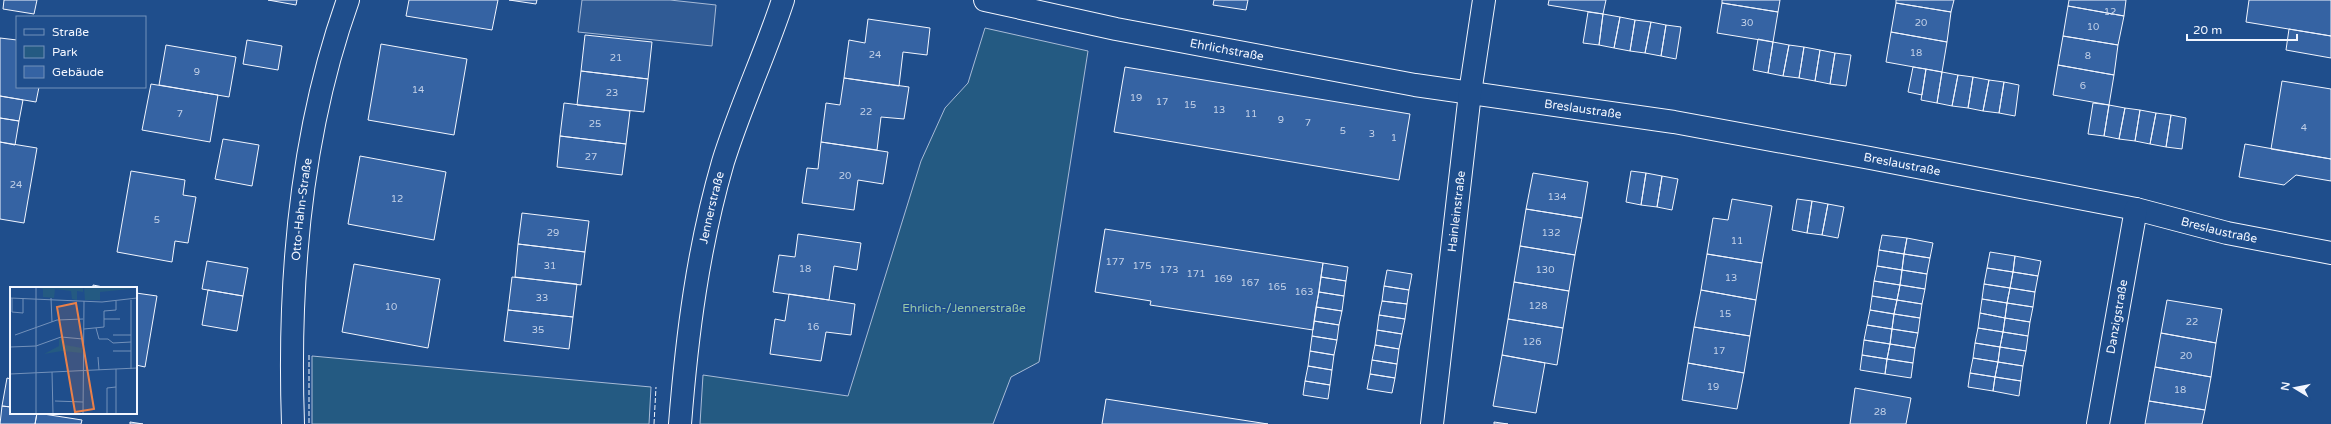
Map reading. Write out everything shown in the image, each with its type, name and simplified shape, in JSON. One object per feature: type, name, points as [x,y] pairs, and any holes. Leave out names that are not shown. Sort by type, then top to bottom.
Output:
[{"type":"street","name":"Otto-Hahn-Straße","points":[[293,424],[292,340],[302,207],[315,118],[326,72],[348,0]]},
{"type":"street","name":"Jennerstraße","points":[[680,424],[689,319],[697,268],[709,214],[741,109],[772,34],[783,0]]},
{"type":"street","name":"Ehrlichstraße","points":[[985,0],[1116,29],[1415,85],[1470,93]]},
{"type":"street","name":"Hainleinstraße","points":[[1432,424],[1470,93],[1484,0]]},
{"type":"street","name":"Breslaustraße","points":[[1470,93],[1702,126],[2136,209],[2227,233],[2331,253]]},
{"type":"street","name":"Danzigstraße","points":[[2098,424],[2136,209]]},
{"type":"green space","name":"Ehrlich-/Jennerstraße","points":[[985,28],[1088,51],[1039,362],[1011,377],[993,424],[700,424],[703,375],[848,396],[921,161],[945,108],[968,83]]},
{"type":"green space","points":[[312,356],[651,387],[649,424],[312,424]]},
{"type":"shaded area","points":[[582,0],[670,0],[716,5],[712,46],[578,32]]},
{"type":"building","points":[[4,0],[37,0],[34,14],[3,9]]},
{"type":"building","points":[[268,0],[297,0],[296,5]]},
{"type":"building","points":[[409,0],[498,0],[492,30],[406,16]]},
{"type":"building","points":[[509,0],[537,0],[536,4]]},
{"type":"building","points":[[1214,0],[1248,0],[1246,10],[1213,5]]},
{"type":"building","points":[[1549,0],[1606,0],[1603,14],[1548,5]]},
{"type":"building","points":[[1722,0],[1780,0],[1778,12],[1722,3]]},
{"type":"building","points":[[1896,0],[1954,0],[1951,12],[1896,3]]},
{"type":"building","points":[[2069,0],[2126,0],[2124,16],[2068,6]]},
{"type":"building","points":[[2249,0],[2331,0],[2331,36],[2246,22]]},
{"type":"building","points":[[1722,3],[1778,12],[1773,42],[1717,33]]},
{"type":"building","points":[[1896,3],[1951,12],[1947,42],[1891,32]]},
{"type":"building","points":[[2068,6],[2124,16],[2118,45],[2063,36]]},
{"type":"building","points":[[1588,12],[1603,14],[1599,45],[1583,43]]},
{"type":"building","points":[[1603,14],[1620,17],[1614,48],[1599,45]]},
{"type":"building","points":[[1620,17],[1635,20],[1630,51],[1614,48]]},
{"type":"building","points":[[868,19],[930,28],[927,55],[903,52],[899,86],[844,78],[849,40],[865,43]]},
{"type":"building","points":[[1635,20],[1651,22],[1645,53],[1630,51]]},
{"type":"building","points":[[1651,22],[1666,25],[1661,56],[1645,53]]},
{"type":"building","points":[[1666,25],[1681,27],[1676,59],[1661,56]]},
{"type":"building","points":[[2289,29],[2331,36],[2331,58],[2286,50]]},
{"type":"building","points":[[1891,32],[1947,42],[1942,72],[1886,62]]},
{"type":"building","points":[[585,35],[652,42],[648,79],[581,71]]},
{"type":"building","points":[[2063,36],[2118,45],[2114,75],[2058,65]]},
{"type":"building","points":[[0,38],[16,40],[16,88],[39,88],[36,102],[0,96]]},
{"type":"building","points":[[1758,39],[1773,42],[1768,73],[1753,70]]},
{"type":"building","points":[[247,40],[282,46],[278,70],[243,64]]},
{"type":"building","points":[[1773,42],[1789,45],[1783,76],[1768,73]]},
{"type":"building","points":[[381,44],[467,59],[454,135],[368,120]]},
{"type":"building","points":[[166,45],[236,57],[229,97],[159,85]]},
{"type":"building","points":[[1789,45],[1804,47],[1799,78],[1783,76]]},
{"type":"building","points":[[1804,47],[1820,50],[1815,81],[1799,78]]},
{"type":"building","points":[[1820,50],[1835,53],[1830,84],[1815,81]]},
{"type":"building","points":[[1835,53],[1851,55],[1846,86],[1830,84]]},
{"type":"building","points":[[2058,65],[2114,75],[2109,105],[2053,95]]},
{"type":"building","points":[[1125,67],[1410,114],[1399,180],[1114,132]]},
{"type":"building","points":[[1913,67],[1926,69],[1922,95],[1908,92]]},
{"type":"building","points":[[1926,69],[1942,72],[1937,103],[1921,100]]},
{"type":"building","points":[[581,71],[648,79],[644,112],[577,105]]},
{"type":"building","points":[[1942,72],[1958,75],[1952,106],[1937,103]]},
{"type":"building","points":[[1958,75],[1973,77],[1968,108],[1952,106]]},
{"type":"building","points":[[1973,77],[1989,80],[1983,111],[1968,108]]},
{"type":"building","points":[[844,78],[909,87],[904,119],[881,117],[877,150],[821,142],[826,103],[840,105]]},
{"type":"building","points":[[1989,80],[2004,82],[1999,113],[1983,111]]},
{"type":"building","points":[[2282,81],[2331,89],[2331,159],[2271,149]]},
{"type":"building","points":[[2004,82],[2019,85],[2015,116],[1999,113]]},
{"type":"building","points":[[151,84],[218,95],[210,142],[142,130]]},
{"type":"building","points":[[0,96],[23,100],[19,121],[0,118]]},
{"type":"building","points":[[564,103],[630,111],[626,144],[560,136]]},
{"type":"building","points":[[2093,103],[2109,105],[2104,136],[2088,134]]},
{"type":"building","points":[[2109,105],[2125,108],[2119,139],[2104,136]]},
{"type":"building","points":[[2125,108],[2140,110],[2135,141],[2119,139]]},
{"type":"building","points":[[2140,110],[2156,113],[2150,144],[2135,141]]},
{"type":"building","points":[[2156,113],[2171,115],[2166,147],[2150,144]]},
{"type":"building","points":[[2171,115],[2186,118],[2182,149],[2166,147]]},
{"type":"building","points":[[0,118],[19,121],[15,145],[0,142]]},
{"type":"building","points":[[560,136],[626,144],[622,175],[557,167]]},
{"type":"building","points":[[223,139],[259,145],[252,186],[215,179]]},
{"type":"building","points":[[0,142],[37,148],[24,223],[0,219]]},
{"type":"building","points":[[821,142],[888,152],[883,184],[858,180],[854,210],[802,203],[807,168],[818,169]]},
{"type":"building","points":[[2245,144],[2331,159],[2331,181],[2296,175],[2284,185],[2239,177]]},
{"type":"building","points":[[360,156],[446,172],[434,240],[348,224]]},
{"type":"building","points":[[131,171],[185,180],[183,195],[196,197],[188,243],[175,241],[172,262],[117,252]]},
{"type":"building","points":[[1631,171],[1646,173],[1641,205],[1626,202]]},
{"type":"building","points":[[1533,173],[1588,182],[1582,218],[1526,209]]},
{"type":"building","points":[[1646,173],[1662,176],[1657,207],[1641,205]]},
{"type":"building","points":[[1662,176],[1678,179],[1672,210],[1657,207]]},
{"type":"building","points":[[1732,199],[1772,206],[1762,263],[1707,254],[1713,218],[1728,220]]},
{"type":"building","points":[[1797,199],[1812,201],[1807,233],[1792,230]]},
{"type":"building","points":[[1812,201],[1828,204],[1822,235],[1807,233]]},
{"type":"building","points":[[1828,204],[1844,207],[1838,238],[1822,235]]},
{"type":"building","points":[[1526,209],[1582,218],[1575,255],[1520,246]]},
{"type":"building","points":[[522,213],[589,221],[585,252],[518,244]]},
{"type":"building","points":[[1105,229],[1323,263],[1313,330],[1150,305],[1151,301],[1095,292]]},
{"type":"building","points":[[798,234],[861,243],[857,270],[834,266],[829,300],[773,292],[779,255],[795,257]]},
{"type":"building","points":[[1882,235],[1907,238],[1904,254],[1879,250]]},
{"type":"building","points":[[1907,238],[1933,243],[1930,258],[1904,254]]},
{"type":"building","points":[[518,244],[585,252],[581,285],[515,277]]},
{"type":"building","points":[[1520,246],[1575,255],[1569,291],[1514,282]]},
{"type":"building","points":[[1879,250],[1904,254],[1902,270],[1877,266]]},
{"type":"building","points":[[1990,252],[2015,256],[2013,272],[1987,268]]},
{"type":"building","points":[[1707,254],[1762,263],[1756,300],[1701,290]]},
{"type":"building","points":[[1904,254],[1930,258],[1927,274],[1902,270]]},
{"type":"building","points":[[2015,256],[2041,261],[2038,276],[2013,272]]},
{"type":"building","points":[[207,261],[248,268],[243,296],[202,289]]},
{"type":"building","points":[[1323,263],[1348,267],[1346,281],[1321,277]]},
{"type":"building","points":[[354,264],[440,279],[428,348],[342,332]]},
{"type":"building","points":[[1877,266],[1902,270],[1900,285],[1874,281]]},
{"type":"building","points":[[1987,268],[2013,272],[2010,288],[1984,284]]},
{"type":"building","points":[[1387,270],[1412,274],[1409,290],[1384,286]]},
{"type":"building","points":[[1902,270],[1927,274],[1925,289],[1900,285]]},
{"type":"building","points":[[2013,272],[2038,276],[2035,292],[2010,288]]},
{"type":"building","points":[[512,277],[577,284],[573,317],[508,310]]},
{"type":"building","points":[[1321,277],[1346,281],[1344,296],[1319,292]]},
{"type":"building","points":[[1874,281],[1900,285],[1897,300],[1872,296]]},
{"type":"building","points":[[1514,282],[1569,291],[1563,328],[1508,319]]},
{"type":"building","points":[[1984,284],[2010,288],[2007,303],[1982,299]]},
{"type":"building","points":[[1900,285],[1925,289],[1922,304],[1897,300]]},
{"type":"building","points":[[1384,286],[1409,290],[1407,304],[1382,301]]},
{"type":"building","points":[[2010,288],[2035,292],[2033,307],[2007,303]]},
{"type":"building","points":[[208,290],[243,296],[237,331],[202,325]]},
{"type":"building","points":[[1701,290],[1756,300],[1750,336],[1694,327]]},
{"type":"building","points":[[1319,292],[1344,296],[1342,311],[1316,307]]},
{"type":"building","points":[[137,293],[157,296],[145,367],[137,365]]},
{"type":"building","points":[[789,294],[855,304],[851,335],[826,332],[821,361],[770,354],[775,319],[785,321]]},
{"type":"building","points":[[1872,296],[1897,300],[1894,314],[1870,310]]},
{"type":"building","points":[[1982,299],[2007,303],[2005,318],[1980,313]]},
{"type":"building","points":[[1897,300],[1922,304],[1920,318],[1894,314]]},
{"type":"building","points":[[2167,300],[2222,309],[2216,343],[2161,333]]},
{"type":"building","points":[[1382,301],[1407,304],[1405,319],[1379,315]]},
{"type":"building","points":[[2007,303],[2033,307],[2030,322],[2005,318]]},
{"type":"building","points":[[1316,307],[1342,311],[1339,325],[1314,321]]},
{"type":"building","points":[[508,310],[573,317],[569,349],[504,341]]},
{"type":"building","points":[[1870,310],[1894,314],[1892,329],[1867,325]]},
{"type":"building","points":[[1980,313],[2005,318],[2003,332],[1978,328]]},
{"type":"building","points":[[1894,314],[1920,318],[1918,333],[1892,329]]},
{"type":"building","points":[[1379,315],[1405,319],[1402,334],[1377,330]]},
{"type":"building","points":[[2005,318],[2030,322],[2028,336],[2003,332]]},
{"type":"building","points":[[1508,319],[1563,328],[1557,365],[1502,355]]},
{"type":"building","points":[[1314,321],[1339,325],[1337,340],[1312,336]]},
{"type":"building","points":[[1867,325],[1892,329],[1890,344],[1864,340]]},
{"type":"building","points":[[1694,327],[1750,336],[1744,373],[1688,363]]},
{"type":"building","points":[[1978,328],[2003,332],[2000,347],[1975,343]]},
{"type":"building","points":[[1892,329],[1918,333],[1915,348],[1890,344]]},
{"type":"building","points":[[1377,330],[1402,334],[1399,349],[1375,345]]},
{"type":"building","points":[[2003,332],[2028,336],[2026,351],[2000,347]]},
{"type":"building","points":[[2161,333],[2216,343],[2211,377],[2155,367]]},
{"type":"building","points":[[1312,336],[1337,340],[1334,355],[1310,351]]},
{"type":"building","points":[[1864,340],[1890,344],[1887,359],[1862,355]]},
{"type":"building","points":[[1975,343],[2000,347],[1998,362],[1973,358]]},
{"type":"building","points":[[1890,344],[1915,348],[1913,363],[1887,359]]},
{"type":"building","points":[[1375,345],[1399,349],[1397,364],[1372,360]]},
{"type":"building","points":[[2000,347],[2026,351],[2023,366],[1998,362]]},
{"type":"building","points":[[1310,351],[1334,355],[1332,370],[1308,366]]},
{"type":"building","points":[[1502,355],[1545,363],[1536,413],[1493,406]]},
{"type":"building","points":[[1862,355],[1887,359],[1885,374],[1860,370]]},
{"type":"building","points":[[1973,358],[1998,362],[1995,377],[1970,373]]},
{"type":"building","points":[[1887,359],[1913,363],[1911,378],[1885,374]]},
{"type":"building","points":[[1372,360],[1397,364],[1395,378],[1370,374]]},
{"type":"building","points":[[1998,362],[2023,366],[2021,381],[1995,377]]},
{"type":"building","points":[[1688,363],[1744,373],[1737,409],[1682,400]]},
{"type":"building","points":[[1308,366],[1332,370],[1330,385],[1305,381]]},
{"type":"building","points":[[2155,367],[2211,377],[2205,410],[2149,401]]},
{"type":"building","points":[[1970,373],[1995,377],[1993,391],[1968,387]]},
{"type":"building","points":[[1370,374],[1395,378],[1392,393],[1367,389]]},
{"type":"building","points":[[1995,377],[2021,381],[2019,396],[1993,391]]},
{"type":"building","points":[[7,378],[10,379],[10,407],[2,406]]},
{"type":"building","points":[[1305,381],[1330,385],[1328,399],[1303,395]]},
{"type":"building","points":[[1855,388],[1911,398],[1906,424],[1850,424]]},
{"type":"building","points":[[1106,399],[1268,424],[1102,424]]},
{"type":"building","points":[[2149,401],[2205,410],[2202,424],[2145,424]]},
{"type":"building","points":[[2,406],[10,407],[10,414],[37,414],[35,424],[0,424]]},
{"type":"building","points":[[37,414],[82,420],[81,424],[35,424]]},
{"type":"building","points":[[130,422],[143,424],[130,424]]},
{"type":"building","points":[[1494,422],[1508,424],[1494,424]]},
{"type":"fence","points":[[309,355],[309,424]]},
{"type":"fence","points":[[654,424],[656,387]]}]
